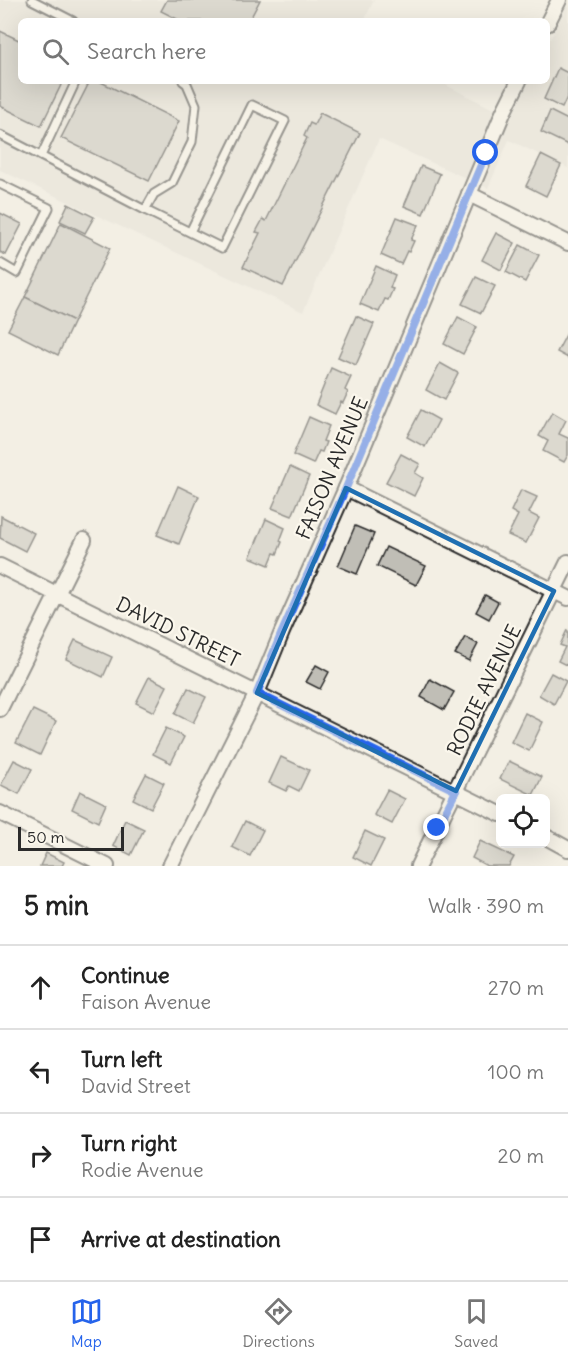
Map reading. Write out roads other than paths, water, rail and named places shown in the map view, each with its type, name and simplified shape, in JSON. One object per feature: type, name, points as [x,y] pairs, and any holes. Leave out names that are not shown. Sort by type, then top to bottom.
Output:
[{"type":"street","points":[[550,18],[559,0]]},
{"type":"street","name":"FAISON AVENUE","points":[[170,866],[257,693],[346,488],[503,112],[517,84]]},
{"type":"street","points":[[469,194],[568,243]]},
{"type":"street","points":[[346,488],[568,598]]},
{"type":"street","points":[[0,709],[84,540]]},
{"type":"street","name":"RODIE AVENUE","points":[[418,866],[568,562]]},
{"type":"street","name":"DAVID STREET","points":[[0,566],[496,811]]},
{"type":"street","points":[[0,813],[107,866]]},
{"type":"street","points":[[550,839],[568,849]]},
{"type":"lane","points":[[32,0],[67,18]]},
{"type":"lane","points":[[41,156],[75,84]]},
{"type":"lane","points":[[145,210],[154,194],[172,183],[192,142],[196,105],[187,84]]},
{"type":"lane","points":[[0,135],[145,210],[222,248],[285,121],[252,105],[190,232]]},
{"type":"lane","points":[[0,184],[49,208],[17,273],[0,263]]}]
